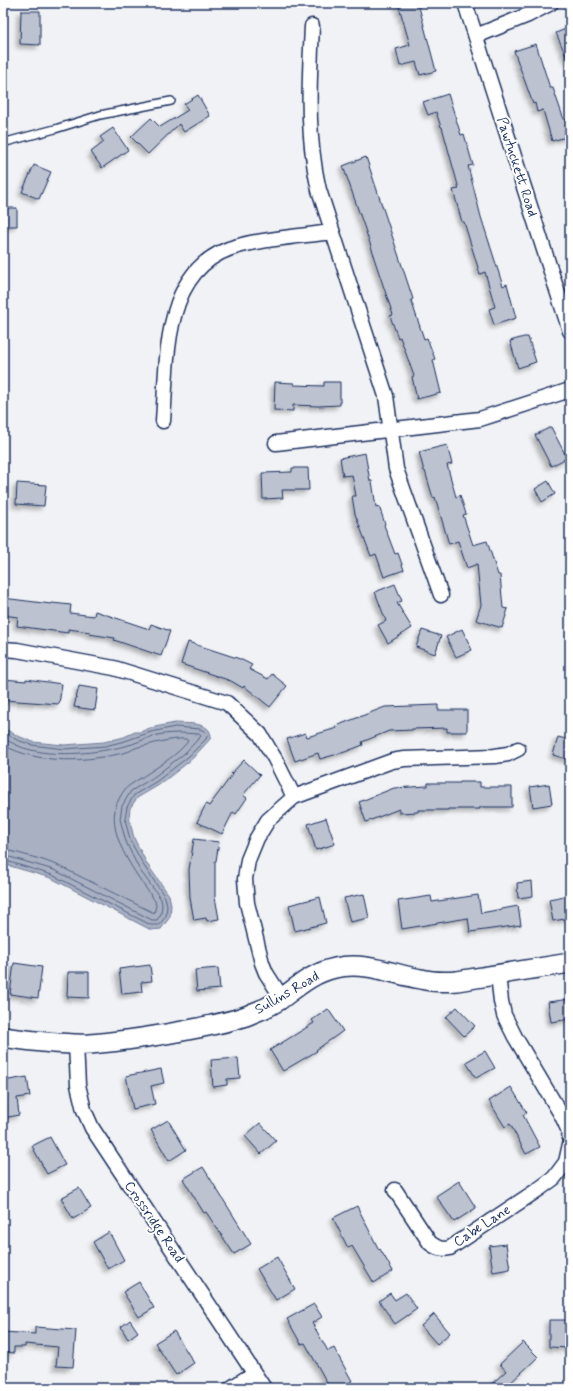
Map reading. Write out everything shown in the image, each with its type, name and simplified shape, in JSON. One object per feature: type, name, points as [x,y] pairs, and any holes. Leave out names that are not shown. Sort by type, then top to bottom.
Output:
[{"type":"street","name":"Pawtuckett Road","points":[[465,3],[570,331]]},
{"type":"street","points":[[476,36],[528,15],[551,3]]},
{"type":"street","points":[[312,26],[310,82],[313,163],[319,190],[386,396],[396,469],[441,595]]},
{"type":"street","points":[[163,421],[172,317],[179,296],[193,275],[209,260],[224,251],[241,245],[332,232]]},
{"type":"street","points":[[276,443],[480,419],[570,390]]},
{"type":"street","points":[[3,649],[17,650],[114,668],[227,703],[260,734],[275,759],[294,798]]},
{"type":"street","points":[[282,998],[266,973],[262,963],[247,903],[245,879],[248,860],[257,838],[268,820],[294,798],[392,761],[404,759],[495,756],[508,754],[518,749]]},
{"type":"street","name":"Sullins Road","points":[[3,1037],[21,1040],[76,1044],[130,1040],[225,1022],[251,1014],[276,1002],[302,982],[320,973],[334,968],[349,966],[372,968],[421,980],[438,982],[457,981],[570,963]]},
{"type":"street","points":[[498,975],[504,1016],[562,1116],[568,1128],[570,1138]]},
{"type":"street","name":"Crossridge Road","points":[[76,1044],[78,1086],[84,1110],[92,1128],[264,1388]]},
{"type":"street","name":"Cabe Lane","points":[[394,1190],[430,1243],[438,1249],[450,1248],[554,1178],[566,1162],[570,1144]]},
{"type":"street","points":[[231,1388],[254,1373]]},
{"type":"lane","points":[[3,145],[6,142],[100,115],[171,101]]},
{"type":"water","points":[[175,723],[198,724],[203,726],[210,733],[211,738],[191,760],[159,785],[137,798],[130,808],[129,818],[134,838],[147,864],[169,895],[171,905],[170,917],[161,929],[151,930],[51,878],[3,864],[3,728],[33,742],[64,745],[104,742],[124,737],[135,732]]},
{"type":"building","points":[[398,3],[418,3],[436,71],[420,75],[416,62],[400,66],[396,49],[410,45]]},
{"type":"building","points":[[21,11],[40,11],[40,45],[20,44]]},
{"type":"building","points":[[570,27],[570,65],[556,33]]},
{"type":"building","points":[[536,44],[550,88],[553,88],[564,120],[570,118],[570,136],[552,141],[543,110],[537,112],[535,103],[533,104],[514,51]]},
{"type":"building","points":[[448,94],[461,135],[464,134],[473,165],[468,166],[481,217],[503,286],[507,284],[516,318],[494,325],[489,309],[495,307],[485,272],[480,274],[464,222],[462,222],[453,190],[459,189],[442,127],[436,112],[428,115],[423,102]]},
{"type":"building","points":[[198,95],[210,116],[184,132],[179,124],[148,154],[131,137],[151,118],[160,127],[188,110],[184,104]]},
{"type":"building","points":[[113,128],[128,150],[102,168],[91,152],[104,142],[100,137]]},
{"type":"building","points":[[366,157],[413,299],[411,300],[424,339],[427,338],[435,359],[433,360],[441,393],[417,399],[412,377],[414,376],[400,337],[398,338],[390,316],[393,315],[343,166]]},
{"type":"building","points":[[34,165],[51,172],[39,199],[22,192]]},
{"type":"building","points":[[3,208],[17,208],[17,226],[3,226]]},
{"type":"building","points":[[528,337],[536,362],[518,368],[510,341]]},
{"type":"building","points":[[275,382],[294,383],[294,385],[324,386],[324,382],[340,382],[340,405],[293,405],[293,411],[274,410]]},
{"type":"building","points":[[551,427],[567,458],[551,466],[535,435]]},
{"type":"building","points":[[447,445],[452,464],[447,465],[456,497],[460,495],[466,514],[463,515],[473,545],[487,541],[498,575],[500,575],[503,608],[508,609],[502,628],[476,620],[481,605],[477,564],[467,568],[458,541],[449,544],[435,497],[433,498],[424,471],[419,452]]},
{"type":"building","points":[[365,453],[370,481],[372,481],[376,507],[379,506],[385,524],[384,525],[395,554],[398,553],[404,570],[384,577],[376,554],[371,556],[355,514],[352,496],[356,496],[352,475],[343,476],[340,458]]},
{"type":"building","points":[[292,468],[308,468],[309,490],[282,490],[283,498],[263,499],[262,473],[292,472]]},
{"type":"building","points":[[548,481],[555,494],[542,502],[535,489]]},
{"type":"building","points":[[17,483],[46,485],[44,506],[16,504]]},
{"type":"building","points":[[395,584],[402,601],[397,603],[412,628],[388,643],[378,625],[386,621],[375,592]]},
{"type":"building","points":[[3,598],[71,605],[70,613],[94,616],[95,611],[149,629],[151,624],[170,631],[161,656],[114,640],[115,638],[89,634],[90,632],[68,629],[68,633],[17,626],[18,617],[3,615]]},
{"type":"building","points":[[462,629],[472,650],[456,657],[446,637]]},
{"type":"building","points":[[422,630],[441,636],[435,654],[416,647]]},
{"type":"building","points":[[188,642],[240,659],[252,665],[249,669],[268,679],[272,674],[287,686],[270,707],[244,686],[243,688],[231,681],[181,664]]},
{"type":"building","points":[[3,679],[26,681],[26,679],[62,684],[59,704],[3,700]]},
{"type":"building","points":[[79,686],[98,689],[95,710],[74,707]]},
{"type":"building","points":[[438,705],[438,710],[467,710],[467,732],[447,732],[447,728],[389,731],[362,742],[363,745],[345,752],[320,759],[318,753],[295,761],[287,739],[305,733],[307,737],[337,728],[336,726],[385,707]]},
{"type":"building","points":[[558,737],[570,740],[570,760],[553,755]]},
{"type":"building","points":[[244,760],[260,775],[243,795],[247,798],[236,814],[233,812],[222,834],[197,822],[206,804],[209,806],[232,775],[231,774]]},
{"type":"building","points":[[480,782],[480,787],[512,787],[512,807],[418,810],[418,812],[399,813],[399,809],[366,822],[359,802],[394,788],[428,786],[428,783]]},
{"type":"building","points":[[549,784],[552,804],[533,807],[530,787]]},
{"type":"building","points":[[326,818],[335,844],[316,850],[308,824]]},
{"type":"building","points":[[194,839],[219,842],[215,861],[215,897],[219,919],[207,921],[206,918],[194,920],[190,898],[189,870]]},
{"type":"building","points":[[532,881],[533,896],[518,898],[517,883]]},
{"type":"building","points":[[364,894],[369,918],[350,922],[344,898]]},
{"type":"building","points":[[478,895],[481,913],[518,906],[521,925],[470,932],[468,918],[402,929],[398,901],[431,896],[432,902]]},
{"type":"building","points":[[570,895],[570,918],[553,921],[549,899]]},
{"type":"building","points":[[320,897],[326,923],[295,931],[289,905]]},
{"type":"building","points":[[14,963],[42,967],[38,998],[10,994]]},
{"type":"building","points":[[150,965],[152,981],[141,982],[142,992],[122,994],[119,969]]},
{"type":"building","points":[[218,968],[220,989],[197,991],[195,970]]},
{"type":"building","points":[[68,972],[89,972],[89,998],[67,997]]},
{"type":"building","points":[[570,999],[570,1019],[551,1022],[548,1002]]},
{"type":"building","points":[[457,1007],[475,1026],[464,1036],[446,1017]]},
{"type":"building","points":[[328,1009],[343,1031],[316,1050],[317,1051],[283,1071],[270,1050],[314,1023],[312,1020]]},
{"type":"building","points":[[485,1051],[495,1068],[476,1078],[466,1062]]},
{"type":"building","points":[[238,1058],[240,1078],[227,1079],[227,1085],[213,1087],[211,1060]]},
{"type":"building","points":[[161,1069],[164,1083],[151,1086],[155,1104],[133,1109],[126,1076]]},
{"type":"building","points":[[27,1077],[30,1096],[17,1098],[19,1115],[3,1118],[3,1081]]},
{"type":"building","points":[[511,1087],[527,1113],[523,1115],[540,1147],[526,1154],[510,1124],[505,1127],[489,1101]]},
{"type":"building","points":[[168,1120],[186,1150],[169,1161],[151,1130]]},
{"type":"building","points":[[260,1123],[276,1141],[261,1154],[245,1136]]},
{"type":"building","points":[[50,1137],[65,1165],[47,1174],[32,1146]]},
{"type":"building","points":[[203,1167],[251,1244],[234,1254],[206,1212],[204,1213],[183,1179]]},
{"type":"building","points":[[459,1181],[476,1208],[454,1222],[436,1196]]},
{"type":"building","points":[[79,1188],[91,1208],[73,1219],[61,1198]]},
{"type":"building","points":[[357,1206],[379,1250],[380,1249],[393,1271],[374,1283],[352,1246],[348,1248],[333,1218]]},
{"type":"building","points":[[109,1232],[124,1260],[108,1269],[93,1242]]},
{"type":"building","points":[[506,1244],[510,1269],[493,1272],[489,1246]]},
{"type":"building","points":[[277,1257],[295,1289],[276,1300],[257,1269]]},
{"type":"building","points":[[139,1282],[154,1308],[139,1317],[123,1292]]},
{"type":"building","points":[[390,1293],[395,1300],[406,1293],[417,1309],[395,1324],[379,1301]]},
{"type":"building","points":[[314,1304],[322,1317],[312,1323],[328,1351],[334,1348],[352,1381],[339,1388],[330,1388],[305,1343],[301,1344],[287,1319]]},
{"type":"building","points":[[434,1314],[450,1333],[437,1344],[421,1326]]},
{"type":"building","points":[[130,1320],[138,1332],[128,1339],[121,1327]]},
{"type":"building","points":[[549,1320],[570,1320],[570,1348],[549,1347]]},
{"type":"building","points":[[35,1327],[76,1330],[73,1367],[56,1366],[58,1347],[25,1344],[25,1347],[14,1347],[14,1353],[3,1352],[3,1332],[35,1334]]},
{"type":"building","points":[[174,1331],[194,1363],[176,1375],[155,1343]]},
{"type":"building","points":[[523,1342],[538,1357],[505,1388],[487,1388],[506,1371],[500,1364]]}]
